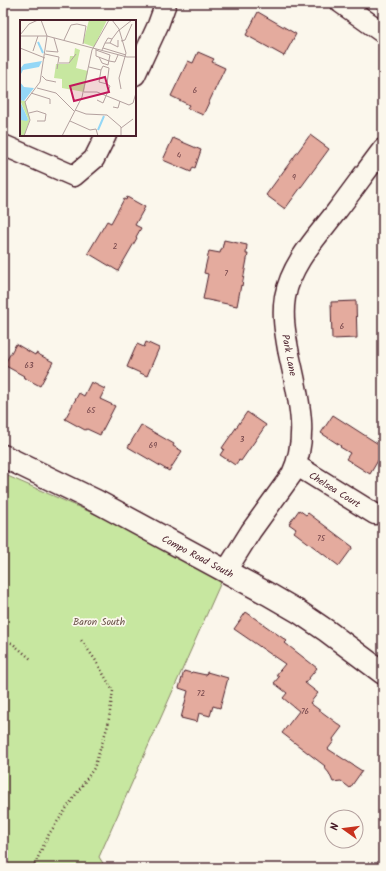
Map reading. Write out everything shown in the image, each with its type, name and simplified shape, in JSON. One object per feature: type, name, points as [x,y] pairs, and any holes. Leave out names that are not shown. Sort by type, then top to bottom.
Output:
[{"type":"main road","name":"Compo Road South","points":[[3,456],[96,501],[299,612],[346,644],[383,673]]},
{"type":"street","points":[[136,73],[158,25],[166,3]]},
{"type":"street","points":[[341,3],[383,33]]},
{"type":"street","points":[[3,145],[74,176],[94,160],[106,136]]},
{"type":"street","name":"Park Lane","points":[[226,571],[251,531],[289,478],[299,455],[301,421],[297,390],[284,320],[284,305],[287,288],[302,256],[383,149]]},
{"type":"street","name":"Chelsea Court","points":[[296,464],[375,514]]},
{"type":"path","points":[[33,868],[49,834],[94,768],[108,725],[112,692],[96,661],[81,640]]},
{"type":"path","points":[[3,641],[12,643],[32,660]]},
{"type":"green space","name":"Baron South","points":[[3,474],[226,571],[99,857],[106,868],[3,868]]},
{"type":"building","points":[[258,12],[296,34],[284,56],[246,35]]},
{"type":"building","points":[[198,52],[214,59],[212,62],[225,68],[203,115],[187,108],[189,105],[171,96],[188,61],[193,63]]},
{"type":"building","points":[[310,135],[329,149],[285,209],[266,195]]},
{"type":"building","points":[[173,138],[201,150],[195,168],[193,167],[191,172],[163,160]]},
{"type":"building","points":[[127,197],[145,207],[135,225],[141,228],[136,237],[137,238],[118,271],[88,253],[107,221],[111,223],[124,199],[126,200]]},
{"type":"building","points":[[224,240],[247,245],[246,254],[248,254],[237,306],[203,299],[208,274],[204,273],[209,251],[220,253]]},
{"type":"building","points":[[356,301],[357,338],[332,339],[331,302]]},
{"type":"building","points":[[146,342],[159,348],[147,376],[127,367],[137,344],[144,347]]},
{"type":"building","points":[[16,344],[35,355],[36,353],[53,362],[40,386],[4,365]]},
{"type":"building","points":[[91,382],[105,389],[100,399],[115,406],[100,435],[87,429],[85,430],[65,419],[79,393],[84,396]]},
{"type":"building","points":[[247,412],[266,425],[241,461],[239,460],[235,465],[220,455],[224,449],[222,448]]},
{"type":"building","points":[[333,415],[383,447],[383,452],[370,474],[346,459],[350,453],[321,433]]},
{"type":"building","points":[[141,425],[174,444],[173,446],[182,451],[169,471],[128,447]]},
{"type":"building","points":[[299,510],[306,515],[308,513],[353,547],[339,566],[294,532],[296,529],[289,524]]},
{"type":"building","points":[[246,612],[287,641],[285,643],[317,668],[305,683],[318,693],[310,703],[342,727],[328,749],[362,771],[350,788],[341,781],[333,782],[329,773],[324,767],[325,766],[282,733],[299,711],[283,698],[287,693],[274,683],[279,677],[276,675],[285,664],[234,629]]},
{"type":"building","points":[[184,671],[206,675],[207,672],[228,678],[220,708],[213,706],[210,716],[199,713],[197,722],[181,718],[188,691],[179,688]]}]
